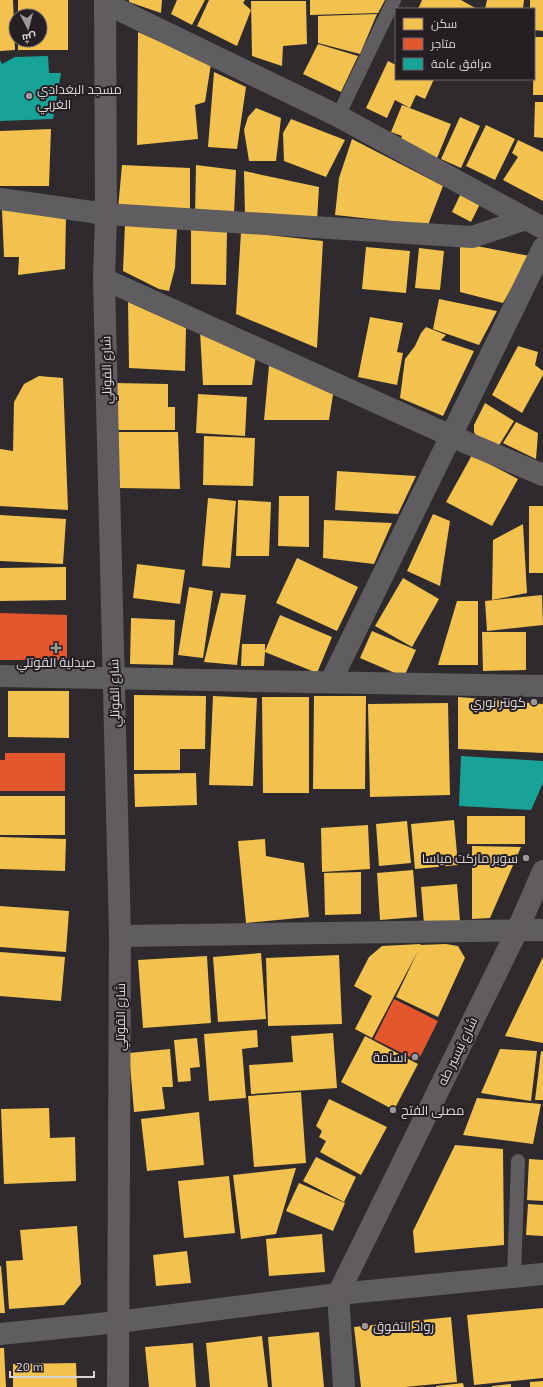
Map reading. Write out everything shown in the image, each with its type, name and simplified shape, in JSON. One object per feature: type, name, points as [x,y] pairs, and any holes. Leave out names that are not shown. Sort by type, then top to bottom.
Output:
[{"type":"street","points":[[105,2],[338,116],[535,224]]},
{"type":"street","name":"شارع القوتلي","points":[[105,2],[106,214],[104,279],[120,936],[118,1387]]},
{"type":"street","points":[[0,200],[106,214],[472,237],[535,224]]},
{"type":"street","points":[[331,681],[543,248]]},
{"type":"street","points":[[104,279],[451,436],[543,475]]},
{"type":"street","points":[[0,676],[543,686]]},
{"type":"street","name":"شارع تيسير طه","points":[[338,1294],[516,931],[543,871]]},
{"type":"street","points":[[120,936],[543,930]]},
{"type":"street","points":[[0,1334],[118,1322],[338,1294],[543,1274]]},
{"type":"street","points":[[338,1294],[344,1387]]},
{"type":"lane","points":[[338,116],[394,0]]},
{"type":"lane","points":[[514,1277],[518,1160]]},
{"type":"building: سكن","points":[[0,0],[13,0],[13,8],[8,8],[8,48],[15,48],[15,50],[0,51]]},
{"type":"building: سكن","points":[[18,0],[68,0],[68,50],[18,50],[18,48],[48,48],[48,8],[18,8]]},
{"type":"building: سكن","points":[[129,0],[162,0],[161,13],[129,2]]},
{"type":"building: سكن","points":[[177,0],[205,0],[192,25],[171,14]]},
{"type":"building: سكن","points":[[209,0],[245,0],[243,3],[251,10],[237,46],[197,26]]},
{"type":"building: سكن","points":[[310,0],[385,0],[378,13],[310,15]]},
{"type":"building: سكن","points":[[422,0],[461,0],[475,8],[418,8]]},
{"type":"building: سكن","points":[[487,0],[524,0],[523,8],[485,8]]},
{"type":"building: سكن","points":[[530,0],[543,0],[543,31],[535,30],[535,8],[530,8]]},
{"type":"building: سكن","points":[[251,1],[306,1],[307,44],[283,46],[282,66],[252,56]]},
{"type":"building: سكن","points":[[377,14],[360,54],[318,43],[318,16]]},
{"type":"building: سكن","points":[[138,32],[211,64],[205,102],[195,105],[198,139],[137,145]]},
{"type":"building: سكن","points":[[535,37],[543,37],[543,95],[533,95],[533,80],[535,80]]},
{"type":"building: سكن","points":[[318,44],[358,56],[341,92],[303,74]]},
{"type":"building: سكن","points":[[388,61],[395,64],[395,80],[434,80],[425,99],[416,95],[410,108],[395,100],[387,118],[366,108]]},
{"type":"building: سكن","points":[[214,72],[246,87],[237,149],[208,147]]},
{"type":"building: سكن","points":[[535,102],[543,102],[543,138],[534,137]]},
{"type":"building: سكن","points":[[402,105],[451,124],[435,163],[397,148],[402,136],[391,132]]},
{"type":"building: سكن","points":[[256,108],[281,118],[276,161],[249,161],[244,130],[248,117]]},
{"type":"building: سكن","points":[[460,117],[480,126],[461,168],[441,159]]},
{"type":"building: سكن","points":[[291,119],[345,140],[326,177],[284,161],[283,133]]},
{"type":"building: سكن","points":[[486,125],[515,139],[495,180],[466,166]]},
{"type":"building: سكن","points":[[51,129],[49,186],[0,186],[0,131]]},
{"type":"building: سكن","points":[[352,139],[443,186],[428,225],[335,215],[339,178]]},
{"type":"building: سكن","points":[[518,140],[543,152],[543,201],[503,180],[518,157],[512,153]]},
{"type":"building: سكن","points":[[122,165],[190,168],[190,218],[118,209]]},
{"type":"building: سكن","points":[[196,165],[236,170],[234,214],[195,217]]},
{"type":"building: سكن","points":[[244,171],[319,187],[317,221],[245,216]]},
{"type":"building: سكن","points":[[461,193],[481,202],[471,222],[452,212]]},
{"type":"building: سكن","points":[[2,210],[66,215],[65,269],[18,275],[19,257],[4,257]]},
{"type":"building: سكن","points":[[125,224],[177,228],[175,268],[169,291],[159,289],[123,271]]},
{"type":"building: سكن","points":[[191,230],[227,231],[226,285],[191,284]]},
{"type":"building: سكن","points":[[241,232],[323,241],[317,348],[236,314]]},
{"type":"building: سكن","points":[[460,243],[530,256],[503,303],[460,292]]},
{"type":"building: سكن","points":[[366,247],[410,251],[406,293],[362,289]]},
{"type":"building: سكن","points":[[419,248],[444,251],[440,290],[415,288]]},
{"type":"building: سكن","points":[[439,299],[497,311],[479,345],[433,329]]},
{"type":"building: سكن","points":[[128,302],[186,328],[185,371],[129,368]]},
{"type":"building: سكن","points":[[370,317],[403,323],[397,352],[403,353],[397,385],[358,377]]},
{"type":"building: سكن","points":[[426,327],[446,335],[441,340],[474,351],[443,416],[400,398],[405,359],[415,346],[421,333]]},
{"type":"building: سكن","points":[[200,331],[256,354],[252,385],[203,385]]},
{"type":"building: سكن","points":[[518,346],[538,352],[535,365],[543,371],[543,375],[522,413],[492,395]]},
{"type":"building: سكن","points":[[269,366],[335,382],[329,420],[264,420]]},
{"type":"building: سكن","points":[[39,376],[63,378],[68,510],[0,506],[0,449],[13,451],[14,402],[24,384]]},
{"type":"building: سكن","points":[[114,383],[168,384],[168,407],[175,407],[175,430],[116,430]]},
{"type":"building: سكن","points":[[198,394],[247,397],[245,436],[196,433]]},
{"type":"building: سكن","points":[[485,403],[514,421],[498,447],[477,437],[474,432],[474,425]]},
{"type":"building: سكن","points":[[516,422],[538,433],[536,459],[503,443]]},
{"type":"building: سكن","points":[[117,432],[178,432],[180,489],[119,488]]},
{"type":"building: سكن","points":[[204,436],[255,438],[253,486],[203,485]]},
{"type":"building: سكن","points":[[472,455],[518,479],[492,526],[446,502]]},
{"type":"building: سكن","points":[[337,471],[416,476],[398,514],[335,510]]},
{"type":"building: سكن","points":[[279,496],[309,496],[309,547],[278,546]]},
{"type":"building: سكن","points":[[208,498],[236,501],[230,568],[202,566]]},
{"type":"building: سكن","points":[[238,500],[271,502],[269,556],[236,556]]},
{"type":"building: سكن","points":[[529,506],[543,506],[543,573],[529,573]]},
{"type":"building: سكن","points":[[433,514],[450,521],[440,586],[407,571]]},
{"type":"building: سكن","points":[[0,515],[66,519],[63,564],[0,561]]},
{"type":"building: سكن","points":[[324,520],[392,523],[374,564],[323,558]]},
{"type":"building: سكن","points":[[523,524],[527,593],[492,600],[493,540]]},
{"type":"building: سكن","points":[[297,558],[358,587],[337,631],[276,603]]},
{"type":"building: سكن","points":[[137,564],[185,570],[180,604],[133,598]]},
{"type":"building: سكن","points":[[66,567],[66,600],[0,601],[0,568]]},
{"type":"building: سكن","points":[[403,578],[439,599],[412,647],[375,626]]},
{"type":"building: سكن","points":[[189,587],[213,591],[203,658],[178,655]]},
{"type":"building: سكن","points":[[221,593],[246,595],[237,665],[204,662]]},
{"type":"building: سكن","points":[[542,595],[543,625],[487,631],[485,601]]},
{"type":"building: سكن","points":[[457,601],[478,601],[478,665],[438,665]]},
{"type":"building: سكن","points":[[280,615],[332,637],[317,673],[265,652],[264,666],[241,666],[242,644],[265,644],[265,651]]},
{"type":"building: سكن","points":[[131,618],[175,620],[173,665],[130,664]]},
{"type":"building: سكن","points":[[372,631],[416,650],[404,677],[360,658]]},
{"type":"building: سكن","points":[[482,632],[526,632],[526,670],[483,671]]},
{"type":"building: سكن","points":[[8,691],[69,691],[69,738],[8,737]]},
{"type":"building: سكن","points":[[134,695],[206,696],[205,749],[180,749],[180,770],[134,770]]},
{"type":"building: سكن","points":[[213,696],[257,698],[253,786],[209,785]]},
{"type":"building: سكن","points":[[314,696],[366,696],[365,789],[313,789]]},
{"type":"building: سكن","points":[[262,697],[309,697],[309,793],[263,793]]},
{"type":"building: سكن","points":[[458,697],[543,704],[543,753],[458,749]]},
{"type":"building: سكن","points":[[448,703],[450,795],[370,797],[368,704]]},
{"type":"building: سكن","points":[[196,773],[197,805],[135,807],[134,774]]},
{"type":"building: سكن","points":[[0,796],[65,796],[65,835],[0,835]]},
{"type":"building: سكن","points":[[467,816],[525,816],[525,844],[467,844]]},
{"type":"building: سكن","points":[[454,820],[458,865],[415,869],[411,824]]},
{"type":"building: سكن","points":[[407,821],[411,863],[379,866],[376,824]]},
{"type":"building: سكن","points":[[368,825],[370,869],[322,872],[321,828]]},
{"type":"building: سكن","points":[[0,837],[66,839],[65,871],[0,869]]},
{"type":"building: سكن","points":[[265,839],[266,856],[304,863],[309,917],[246,923],[238,841]]},
{"type":"building: سكن","points":[[472,846],[521,847],[490,918],[472,919]]},
{"type":"building: سكن","points":[[413,870],[417,917],[380,920],[377,873]]},
{"type":"building: سكن","points":[[361,872],[361,914],[325,915],[324,873]]},
{"type":"building: سكن","points":[[457,884],[460,921],[424,924],[421,887]]},
{"type":"building: سكن","points":[[0,906],[69,911],[66,952],[0,947]]},
{"type":"building: سكن","points":[[421,944],[420,945],[446,944],[458,946],[465,958],[438,1017],[396,997],[418,951],[372,1038],[355,1029],[372,996],[354,986],[369,957],[382,946]]},
{"type":"building: سكن","points":[[0,952],[65,957],[61,1001],[0,996]]},
{"type":"building: سكن","points":[[261,953],[266,1019],[218,1022],[213,957]]},
{"type":"building: سكن","points":[[339,955],[342,1024],[268,1026],[266,958]]},
{"type":"building: سكن","points":[[207,956],[211,1023],[143,1028],[138,960]]},
{"type":"building: سكن","points":[[543,957],[543,1043],[505,1036]]},
{"type":"building: سكن","points":[[257,1030],[258,1047],[242,1049],[246,1098],[209,1101],[204,1034]]},
{"type":"building: سكن","points":[[333,1033],[337,1088],[251,1094],[249,1065],[293,1062],[291,1036]]},
{"type":"building: سكن","points":[[365,1036],[418,1064],[394,1110],[341,1082]]},
{"type":"building: سكن","points":[[197,1038],[200,1067],[190,1068],[191,1081],[178,1082],[174,1040]]},
{"type":"building: سكن","points":[[170,1049],[173,1087],[162,1087],[165,1109],[134,1112],[129,1053]]},
{"type":"building: سكن","points":[[500,1049],[537,1051],[531,1101],[481,1093]]},
{"type":"building: سكن","points":[[541,1051],[543,1052],[543,1100],[535,1100]]},
{"type":"building: سكن","points":[[301,1092],[306,1163],[254,1167],[248,1096]]},
{"type":"building: سكن","points":[[477,1098],[541,1104],[533,1144],[463,1135]]},
{"type":"building: سكن","points":[[329,1099],[387,1127],[361,1175],[320,1152],[326,1141],[319,1137],[322,1131],[316,1126]]},
{"type":"building: سكن","points":[[49,1108],[50,1138],[75,1137],[76,1181],[4,1184],[1,1109]]},
{"type":"building: سكن","points":[[199,1112],[204,1165],[147,1171],[141,1119]]},
{"type":"building: سكن","points":[[455,1145],[503,1149],[504,1245],[415,1253],[413,1231]]},
{"type":"building: سكن","points":[[316,1157],[356,1177],[344,1202],[303,1181]]},
{"type":"building: سكن","points":[[529,1159],[543,1160],[543,1201],[527,1200]]},
{"type":"building: سكن","points":[[296,1168],[276,1234],[241,1239],[233,1175]]},
{"type":"building: سكن","points":[[229,1176],[235,1233],[184,1238],[178,1181]]},
{"type":"building: سكن","points":[[299,1183],[345,1203],[333,1231],[286,1211]]},
{"type":"building: سكن","points":[[528,1204],[543,1205],[543,1236],[526,1235]]},
{"type":"building: سكن","points":[[77,1226],[81,1284],[64,1305],[9,1309],[6,1261],[23,1260],[20,1230]]},
{"type":"building: سكن","points":[[322,1234],[325,1272],[269,1276],[266,1239]]},
{"type":"building: سكن","points":[[187,1251],[191,1283],[156,1286],[153,1255]]},
{"type":"building: سكن","points":[[1,1266],[5,1313],[0,1313]]},
{"type":"building: سكن","points":[[543,1308],[543,1378],[474,1385],[467,1315]]},
{"type":"building: سكن","points":[[451,1317],[457,1382],[405,1387],[361,1387],[354,1327]]},
{"type":"building: سكن","points":[[319,1332],[324,1387],[272,1387],[268,1337]]},
{"type":"building: سكن","points":[[262,1336],[268,1387],[210,1387],[206,1343]]},
{"type":"building: سكن","points":[[193,1343],[196,1387],[149,1387],[145,1347]]},
{"type":"building: سكن","points":[[0,1348],[4,1348],[6,1387],[0,1387]]},
{"type":"building: سكن","points":[[76,1363],[77,1387],[13,1387],[13,1364]]},
{"type":"building: سكن","points":[[543,1381],[543,1387],[530,1387],[530,1382]]},
{"type":"building: سكن","points":[[463,1383],[464,1387],[436,1387],[436,1386]]},
{"type":"building: سكن","points":[[511,1384],[511,1387],[492,1387],[492,1386]]},
{"type":"building: متاجر","points":[[0,613],[67,615],[67,660],[0,660]]},
{"type":"building: متاجر","points":[[5,753],[65,753],[65,791],[0,791],[0,760],[5,760]]},
{"type":"building: متاجر","points":[[394,999],[438,1021],[418,1061],[374,1039]]},
{"type":"building: مرافق عامة","name":"مسجد البغدادي الغربي","points":[[48,56],[49,73],[61,73],[53,119],[0,121],[0,60],[2,64],[15,57]]},
{"type":"building: مرافق عامة","points":[[461,756],[543,761],[543,783],[531,810],[459,806]]},
{"type":"place","name":"مسجد البغدادي الغربي","points":[[29,96]]},
{"type":"place","name":"صيدلية القوتلي","points":[[56,648]]},
{"type":"place","name":"كونتر نوري","points":[[534,702]]},
{"type":"place","name":"سوبر ماركت مياسا","points":[[526,858]]},
{"type":"place","name":"اسامة","points":[[415,1057]]},
{"type":"place","name":"مصلى الفتح","points":[[393,1110]]},
{"type":"place","name":"رواد التفوق","points":[[365,1326]]}]
